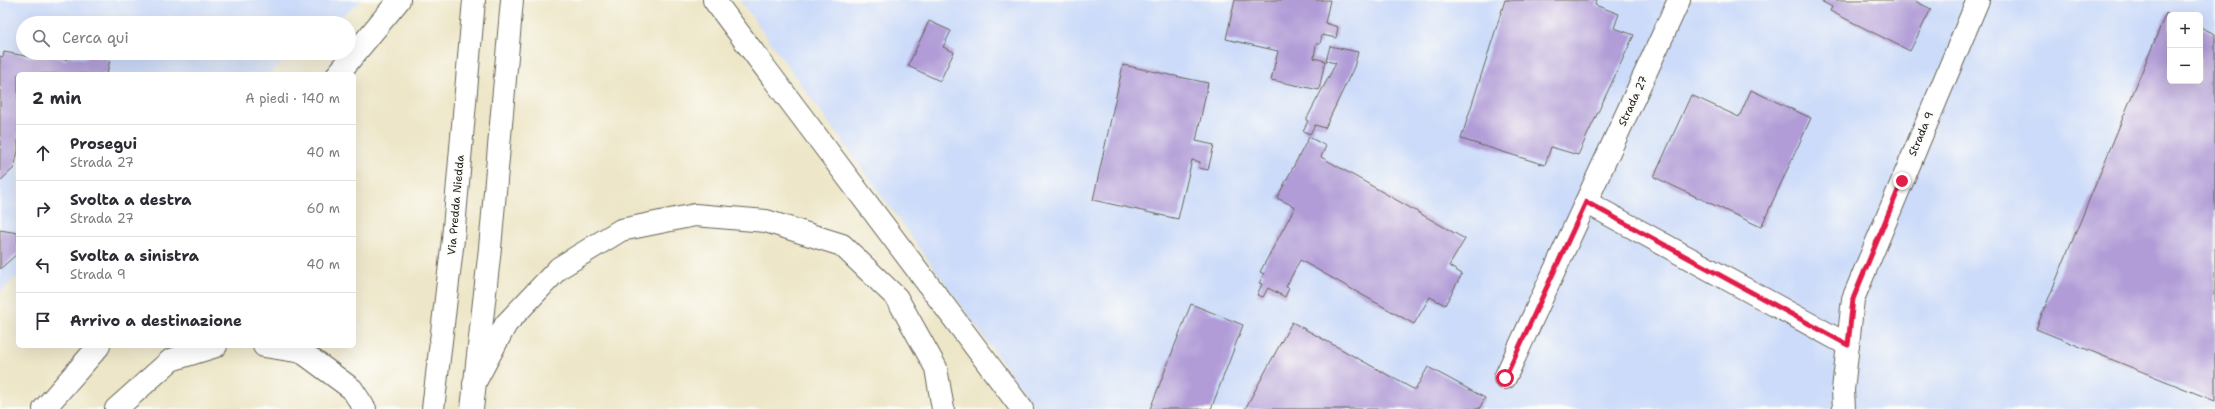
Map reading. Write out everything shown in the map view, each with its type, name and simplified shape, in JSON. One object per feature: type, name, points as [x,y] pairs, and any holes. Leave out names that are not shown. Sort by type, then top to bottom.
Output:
[{"type":"main road","points":[[356,52],[399,0]]},
{"type":"main road","name":"Via Predda Niedda","points":[[433,409],[453,239],[474,0]]},
{"type":"main road","points":[[472,409],[490,248],[512,0]]},
{"type":"main road","points":[[714,0],[1022,409]]},
{"type":"main road","name":"Strada 27","points":[[1505,378],[1679,0]]},
{"type":"main road","name":"Strada 9","points":[[1844,409],[1843,390],[1853,299],[1978,0]]},
{"type":"main road","points":[[340,72],[350,60]]},
{"type":"main road","points":[[1586,202],[1848,345]]},
{"type":"main road","points":[[474,384],[506,324],[559,268],[621,230],[695,215],[766,221],[842,246],[897,298],[936,368],[943,409]]},
{"type":"main road","points":[[44,409],[97,348]]},
{"type":"main road","points":[[116,409],[171,360],[210,348]]},
{"type":"main road","points":[[277,348],[302,352],[352,389],[365,409]]},
{"type":"shaded area","points":[[0,0],[362,0],[342,16],[16,16],[16,60],[286,60],[271,72],[16,72],[16,278],[0,292]]},
{"type":"shaded area","points":[[740,0],[2215,0],[2215,409],[1036,409]]},
{"type":"building","points":[[1235,0],[1330,0],[1325,23],[1338,27],[1336,38],[1322,35],[1320,44],[1316,44],[1314,58],[1325,61],[1319,90],[1271,80],[1278,51],[1226,39]]},
{"type":"building","points":[[1505,0],[1597,0],[1595,5],[1619,14],[1614,28],[1634,35],[1578,155],[1551,147],[1545,165],[1461,139]]},
{"type":"building","points":[[1819,0],[1913,0],[1931,9],[1910,51],[1830,11],[1832,7]]},
{"type":"building","points":[[2166,13],[2167,84],[2203,84],[2203,28],[2215,34],[2215,401],[2036,329]]},
{"type":"building","points":[[929,21],[951,31],[943,47],[954,52],[940,81],[908,66]]},
{"type":"building","points":[[1330,46],[1358,52],[1354,67],[1325,128],[1315,125],[1310,134],[1303,131],[1308,121],[1306,120],[1336,63],[1326,61]]},
{"type":"building","points":[[4,52],[16,54],[16,60],[110,60],[107,72],[16,72],[16,160],[14,168],[0,181],[0,56],[3,57]]},
{"type":"building","points":[[1123,65],[1208,83],[1196,141],[1214,145],[1208,170],[1199,168],[1200,162],[1192,160],[1178,219],[1093,200]]},
{"type":"building","points":[[1751,90],[1811,118],[1761,227],[1654,177],[1691,95],[1739,117]]},
{"type":"building","points":[[1309,137],[1326,146],[1321,157],[1465,239],[1449,266],[1462,274],[1445,305],[1430,297],[1414,324],[1300,260],[1286,287],[1289,288],[1285,297],[1268,288],[1263,297],[1257,295],[1262,284],[1259,283],[1264,274],[1260,272],[1295,207],[1277,198]]},
{"type":"building","points":[[0,230],[16,233],[16,255],[0,269]]},
{"type":"building","points":[[1191,304],[1243,325],[1211,409],[1150,409]]},
{"type":"building","points":[[1292,322],[1415,390],[1428,367],[1485,398],[1479,409],[1245,409]]},
{"type":"route","points":[[1505,378],[1586,202],[1848,345],[1853,299],[1902,181]]}]
